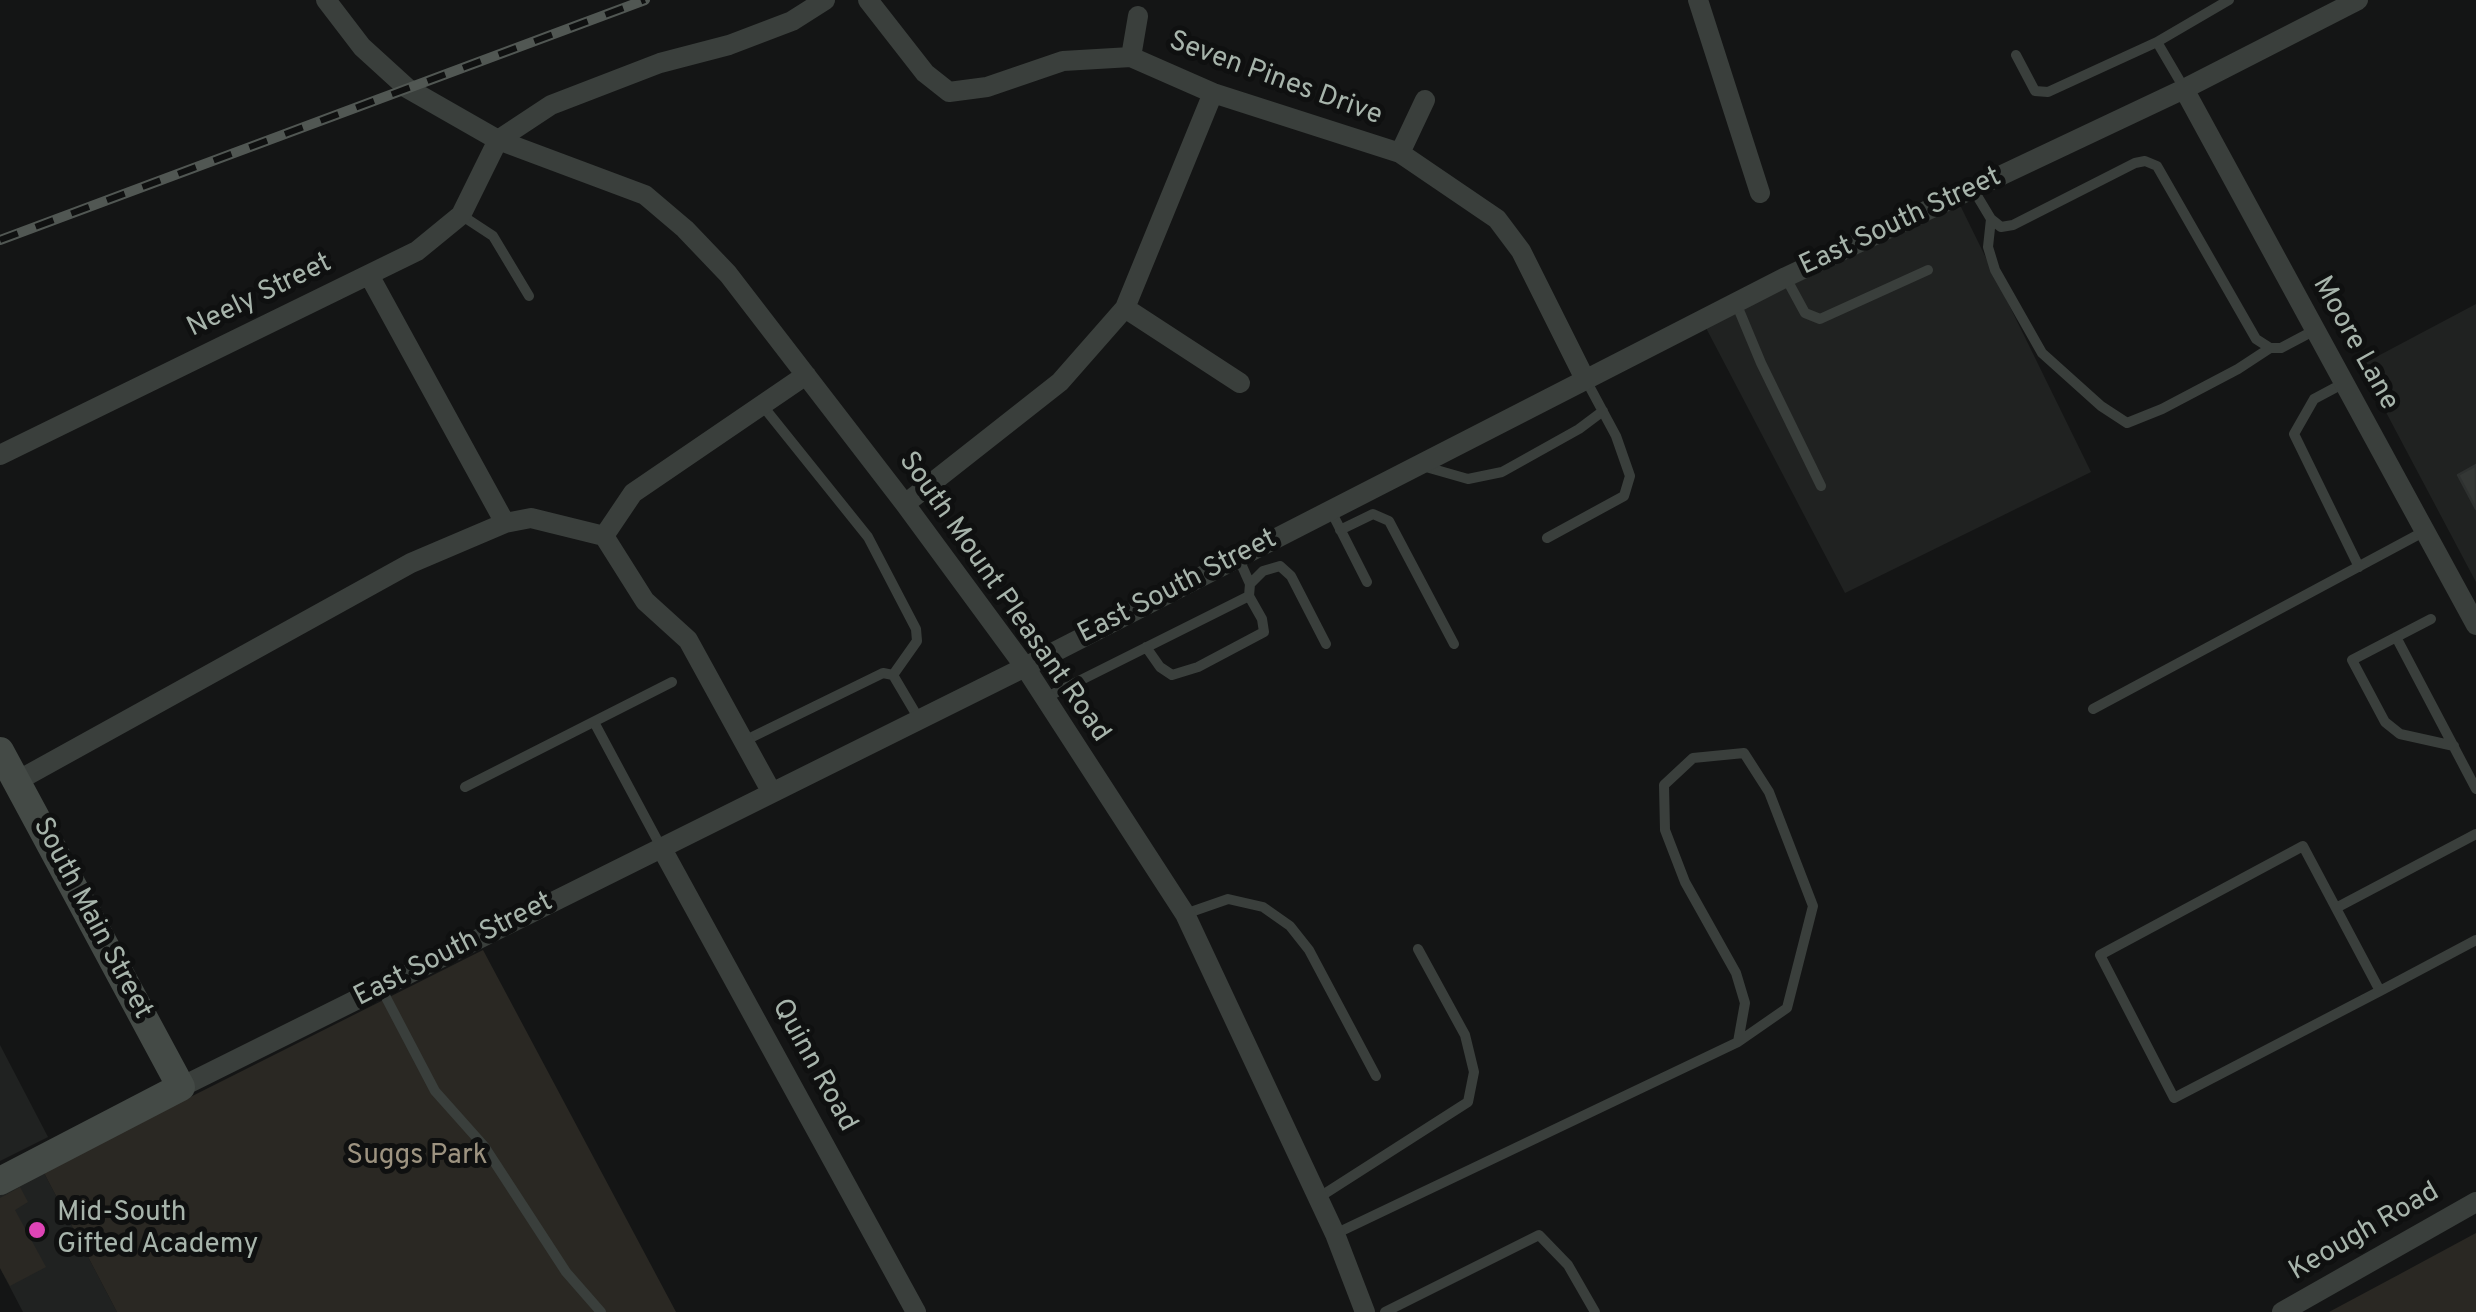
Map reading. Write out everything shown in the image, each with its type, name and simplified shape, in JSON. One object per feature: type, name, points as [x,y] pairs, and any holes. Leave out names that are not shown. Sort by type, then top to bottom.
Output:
[{"type":"street","name":"South Mount Pleasant Road","points":[[326,0],[362,47],[407,88],[498,140],[644,195],[686,229],[728,274],[1025,667],[1185,914],[1335,1234],[1365,1312]]},
{"type":"street","points":[[498,140],[552,105],[660,63],[729,45],[792,21],[826,0]]},
{"type":"street","name":"Seven Pines Drive","points":[[868,0],[925,73],[949,92],[987,86],[1062,61],[1131,57],[1213,93],[1400,154],[1498,219],[1521,251],[1585,379]]},
{"type":"street","points":[[1698,0],[1760,193]]},
{"type":"street","name":"East South Street","points":[[0,1181],[1025,667],[1736,302],[2184,89],[2354,1]]},
{"type":"street","name":"Seven Pines Drive","points":[[1131,57],[1138,16]]},
{"type":"street","name":"Moore Lane","points":[[2184,89],[2474,617]]},
{"type":"street","points":[[905,504],[1060,382],[1125,308],[1213,93]]},
{"type":"street","name":"Seven Pines Drive","points":[[1400,154],[1425,100]]},
{"type":"street","name":"Neely Street","points":[[0,455],[417,252],[462,215],[498,140]]},
{"type":"street","points":[[368,275],[504,523]]},
{"type":"street","points":[[1125,308],[1240,383]]},
{"type":"street","points":[[604,536],[633,493],[806,375]]},
{"type":"street","points":[[5,764],[411,563],[504,523],[530,518],[604,536],[645,601],[688,640],[772,792]]},
{"type":"street","name":"South Main Street","points":[[5,764],[182,1087]]},
{"type":"street","name":"Quinn Road","points":[[661,847],[916,1312]]},
{"type":"street","name":"Keough Road","points":[[2282,1312],[2476,1202]]},
{"type":"lane","points":[[2016,56],[2036,91],[2048,92],[2157,42],[2229,0]]},
{"type":"lane","points":[[2157,42],[2184,89]]},
{"type":"lane","points":[[1973,189],[1991,219],[2001,227],[2013,225],[2135,162],[2158,166],[2256,339],[2270,348],[2281,348],[2315,330]]},
{"type":"lane","points":[[462,215],[493,236],[529,296]]},
{"type":"lane","points":[[1991,219],[1988,247],[1995,270],[2042,353],[2126,423],[2162,409],[2270,348]]},
{"type":"lane","points":[[1786,277],[1805,314],[1820,319],[1928,270]]},
{"type":"lane","points":[[1736,302],[1821,486]]},
{"type":"lane","points":[[1547,538],[1624,496],[1630,476],[1616,436],[1585,379]]},
{"type":"lane","points":[[2344,384],[2314,399],[2294,434],[2358,567]]},
{"type":"lane","points":[[762,405],[868,538],[916,629],[917,641],[893,675]]},
{"type":"lane","points":[[1418,465],[1468,479],[1502,472],[1579,430],[1602,411]]},
{"type":"lane","points":[[1330,510],[1367,582]]},
{"type":"lane","points":[[1340,530],[1373,514],[1389,521],[1454,644]]},
{"type":"lane","points":[[2093,709],[2425,531]]},
{"type":"lane","points":[[1146,647],[1160,668],[1172,675],[1198,668],[1264,632],[1238,558]]},
{"type":"lane","points":[[1046,698],[1249,590],[1263,571],[1280,566],[1291,576],[1326,644]]},
{"type":"lane","points":[[2430,618],[2352,660],[2385,722],[2400,734],[2454,746]]},
{"type":"lane","points":[[2396,638],[2476,789]]},
{"type":"lane","points":[[744,742],[883,673],[893,675],[919,719]]},
{"type":"lane","points":[[465,787],[672,682]]},
{"type":"lane","points":[[594,722],[661,847]]},
{"type":"lane","points":[[1335,1234],[1738,1042],[1788,1008],[1813,906],[1769,792],[1744,753],[1693,758],[1664,785],[1665,830],[1685,882],[1736,973],[1745,1003],[1738,1042]]},
{"type":"lane","points":[[2336,908],[2476,834]]},
{"type":"lane","points":[[2380,991],[2304,846],[2100,955],[2174,1098],[2380,991],[2476,940]]},
{"type":"lane","points":[[1185,914],[1228,899],[1263,906],[1290,926],[1309,950],[1376,1076]]},
{"type":"lane","points":[[1317,1199],[1468,1102],[1474,1072],[1465,1035],[1418,949]]},
{"type":"lane","points":[[381,988],[436,1091],[484,1146],[566,1272],[602,1312]]},
{"type":"lane","points":[[1386,1312],[1539,1235],[1568,1265],[1594,1312]]},
{"type":"shaded area","points":[[1960,205],[2091,472],[1845,593],[1705,326]]},
{"type":"shaded area","points":[[2476,304],[2476,582],[2361,365]]},
{"type":"shaded area","points":[[0,1045],[48,1137],[0,1161]]},
{"type":"shaded area","name":"Mid-South Gifted Academy","points":[[43,1171],[117,1312],[23,1312],[0,1268],[0,1193]]},
{"type":"green space","name":"Suggs Park","points":[[483,950],[676,1312],[117,1312],[43,1171]]},
{"type":"green space","points":[[20,1187],[28,1202],[15,1210],[46,1267],[10,1286],[0,1268],[0,1198]]},
{"type":"green space","points":[[2476,1233],[2476,1312],[2329,1312],[2400,1274]]},
{"type":"building","points":[[2476,465],[2476,509],[2458,475]]},
{"type":"railway","points":[[0,240],[645,0]]},
{"type":"place","name":"Mid-South Gifted Academy","points":[[37,1230]]}]
